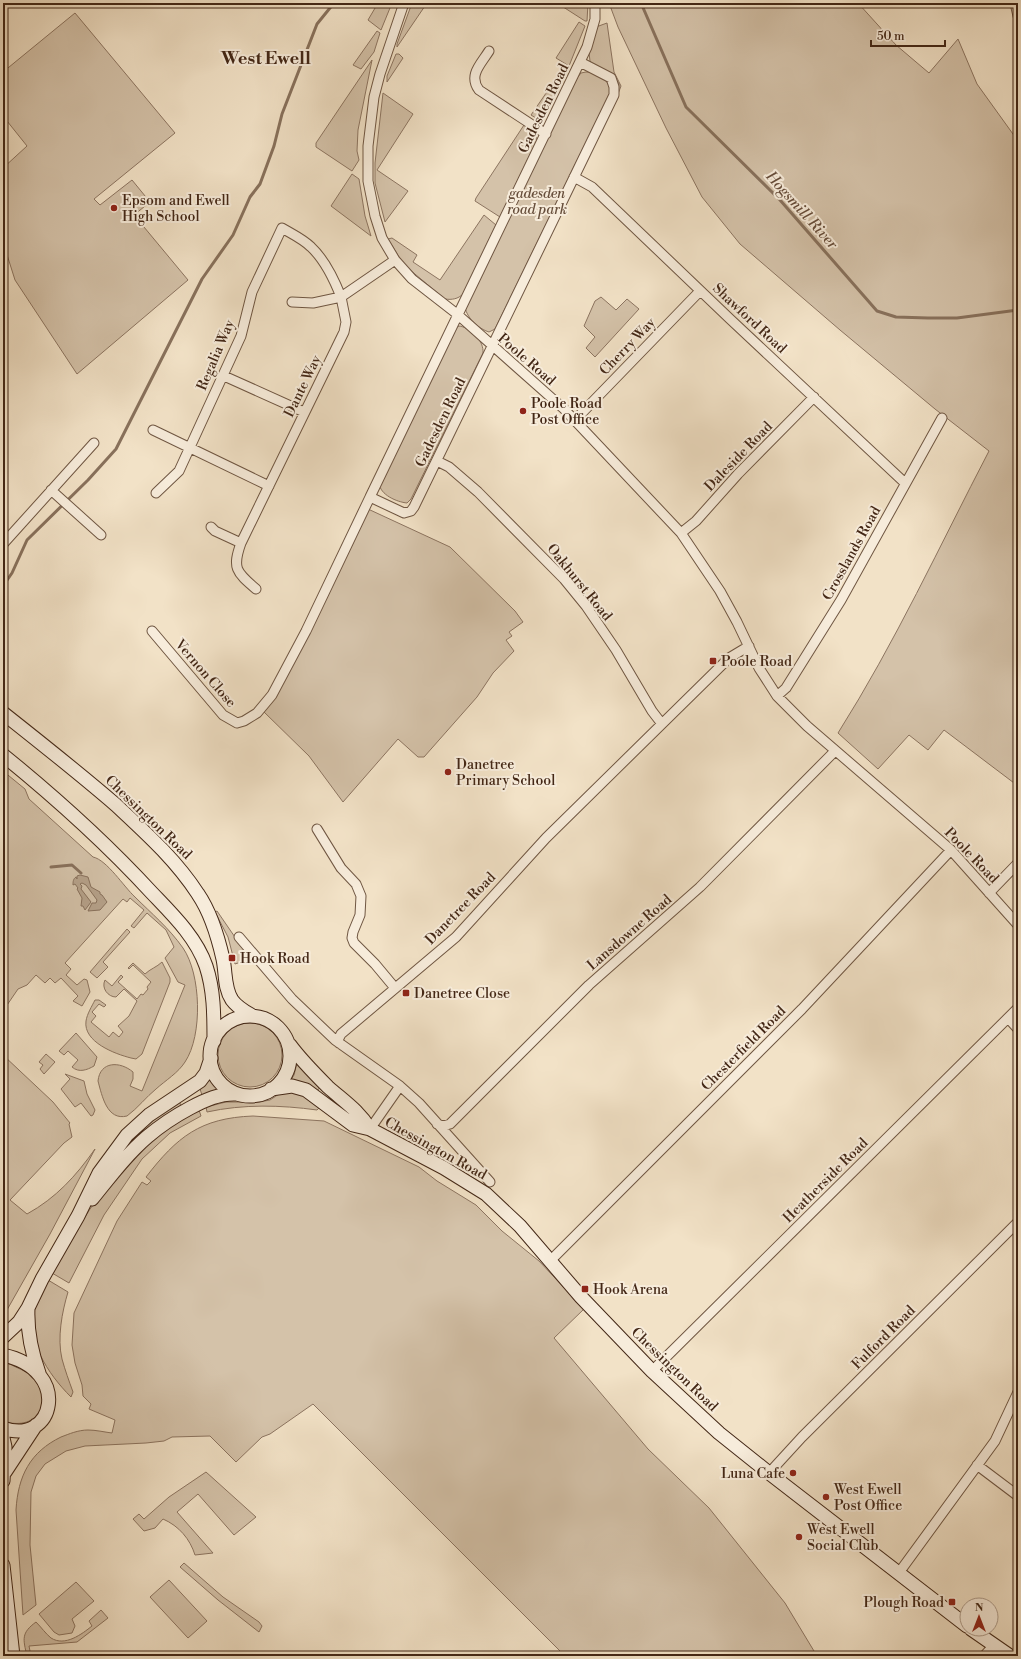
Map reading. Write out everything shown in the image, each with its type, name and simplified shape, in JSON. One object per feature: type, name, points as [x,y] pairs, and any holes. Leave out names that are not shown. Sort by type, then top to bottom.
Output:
[{"type":"main road","name":"Chessington Road","points":[[3,712],[81,775],[150,837],[180,868],[206,906],[219,945],[227,987],[232,1000],[241,1009],[251,1015],[268,1019],[276,1024],[290,1046],[301,1059],[328,1086],[361,1115],[370,1129]]},
{"type":"main road","name":"Chessington Road","points":[[3,755],[82,823],[130,870],[180,924],[194,943],[205,965],[212,994],[214,1041],[211,1058],[214,1071],[219,1082],[231,1091],[248,1095],[256,1095],[272,1089],[292,1086],[306,1090],[353,1125],[370,1129],[444,1168],[486,1194],[520,1226],[580,1297],[652,1371],[719,1433],[898,1574],[959,1620]]},
{"type":"main road","name":"Chessington Road","points":[[214,1041],[217,1034],[228,1022],[239,1017],[251,1015]]},
{"type":"main road","points":[[272,1089],[278,1084],[288,1070],[291,1054],[290,1046]]},
{"type":"main road","points":[[3,1337],[19,1322],[28,1308],[102,1169],[127,1135],[149,1115],[174,1097],[197,1084],[206,1073],[211,1058]]},
{"type":"main road","points":[[78,1216],[134,1150],[165,1123],[213,1097],[232,1094],[248,1095]]},
{"type":"main road","points":[[4,1477],[36,1425],[45,1414],[49,1402],[47,1388],[30,1343],[27,1324],[28,1308]]},
{"type":"main road","points":[[3,1355],[28,1364],[42,1378]]},
{"type":"main road","points":[[3,1428],[21,1430],[36,1425]]},
{"type":"main road","points":[[3,1438],[5,1445],[4,1477]]},
{"type":"main road","points":[[3,1565],[12,1656]]},
{"type":"main road","points":[[982,1637],[1010,1656]]},
{"type":"street","name":"Poole Road","points":[[404,3],[380,74],[374,97],[368,146],[368,181],[374,216],[382,238],[395,260],[412,279],[457,314],[575,420],[681,533],[720,591],[759,668],[778,696],[807,726],[835,751],[951,850],[1018,925]]},
{"type":"street","points":[[580,62],[588,47],[593,26],[595,3]]},
{"type":"street","points":[[1014,3],[1018,16]]},
{"type":"street","points":[[489,51],[474,74],[474,84],[479,90],[546,134]]},
{"type":"street","name":"Gadesden Road","points":[[244,721],[257,713],[272,695],[309,624],[457,314],[580,62],[611,78],[614,91],[612,99],[414,507],[408,512],[404,513],[370,497]]},
{"type":"street","name":"Shawford Road","points":[[574,177],[592,187],[905,483]]},
{"type":"street","name":"Dante Way","points":[[256,589],[245,579],[235,565],[241,543],[344,332],[346,322],[341,297],[334,280],[319,256],[310,246],[282,228]]},
{"type":"street","name":"Regalia Way","points":[[156,493],[179,471],[224,376],[241,336],[252,292],[282,228]]},
{"type":"street","points":[[292,302],[313,303],[341,297],[395,260]]},
{"type":"street","name":"Cherry Way","points":[[575,420],[700,290]]},
{"type":"street","points":[[224,376],[304,412]]},
{"type":"street","name":"Daleside Road","points":[[681,533],[696,521],[738,474],[814,397]]},
{"type":"street","name":"Crosslands Road","points":[[778,696],[786,688],[841,600],[942,418]]},
{"type":"street","points":[[153,430],[268,486]]},
{"type":"street","points":[[3,544],[94,442]]},
{"type":"street","name":"Oakhurst Road","points":[[437,461],[449,467],[478,492],[564,579],[586,606],[616,650],[652,711],[662,724]]},
{"type":"street","points":[[51,490],[101,534]]},
{"type":"street","points":[[211,527],[215,531],[241,543]]},
{"type":"street","name":"Vernon Close","points":[[152,631],[223,715],[237,723],[244,721]]},
{"type":"street","name":"Danetree Road","points":[[339,1043],[338,1038],[341,1034],[456,937],[541,844],[729,658],[749,646]]},
{"type":"street","name":"Lansdowne Road","points":[[437,1124],[443,1126],[450,1124],[589,985],[700,887],[835,751]]},
{"type":"street","points":[[317,829],[341,868],[356,884],[361,896],[360,915],[353,932],[354,943],[375,964],[395,988]]},
{"type":"street","name":"Chesterfield Road","points":[[550,1261],[802,1009],[951,850]]},
{"type":"street","points":[[989,892],[1018,863]]},
{"type":"street","points":[[239,937],[292,999],[339,1043],[400,1086],[490,1182]]},
{"type":"street","name":"Heatherside Road","points":[[652,1371],[1018,1008]]},
{"type":"street","points":[[1008,1018],[1018,1029]]},
{"type":"street","name":"Chessington Road","points":[[370,1129],[400,1086]]},
{"type":"street","name":"Fulford Road","points":[[769,1473],[802,1437],[1018,1222]]},
{"type":"street","points":[[898,1574],[998,1436],[1018,1392]]},
{"type":"street","points":[[977,1465],[1018,1496]]},
{"type":"street","points":[[984,1656],[994,1645]]},
{"type":"green space","points":[[378,3],[392,3],[381,30],[368,20]]},
{"type":"green space","points":[[412,3],[427,3],[397,47],[397,44]]},
{"type":"green space","points":[[557,3],[588,3],[587,21],[585,21]]},
{"type":"green space","points":[[609,3],[858,3],[896,45],[929,73],[958,39],[977,84],[1018,141],[1018,786],[944,730],[928,750],[909,735],[878,769],[838,733],[898,629],[989,451],[935,409],[740,244],[702,197],[666,128],[618,27]]},
{"type":"green space","points":[[75,13],[175,133],[94,199],[100,205],[132,180],[150,202],[134,215],[188,280],[77,374],[15,280],[3,242],[3,168],[27,146],[3,116],[3,72]]},
{"type":"green space","points":[[579,22],[585,26],[569,66],[556,58]]},
{"type":"green space","points":[[607,23],[614,72],[621,86],[618,94],[619,84],[616,79],[590,61],[589,53],[596,27]]},
{"type":"green space","points":[[377,31],[380,33],[374,52],[361,69],[353,65]]},
{"type":"green space","points":[[396,54],[399,54],[403,58],[387,82],[387,76]]},
{"type":"green space","points":[[372,60],[358,130],[357,151],[359,160],[352,171],[316,147],[316,143]]},
{"type":"green space","points":[[562,70],[566,72],[544,118],[539,120],[531,115]]},
{"type":"green space","name":"gadesden road park","points":[[591,72],[603,78],[610,89],[610,93],[495,329],[489,332],[473,322],[467,314],[465,305],[577,78],[581,73]]},
{"type":"green space","points":[[383,93],[413,114],[377,170],[408,191],[385,222],[375,183],[375,163]]},
{"type":"green space","points":[[524,125],[536,133],[537,140],[500,217],[475,201]]},
{"type":"green space","points":[[352,174],[359,179],[365,216],[371,236],[331,206]]},
{"type":"green space","points":[[484,215],[496,225],[463,294],[455,299],[445,299],[404,265],[388,239],[392,238],[417,255],[413,262],[440,280]]},
{"type":"green space","points":[[601,297],[616,310],[627,299],[639,309],[595,357],[586,348],[595,337],[584,326],[595,301]]},
{"type":"green space","points":[[460,326],[469,330],[476,336],[482,344],[483,353],[411,499],[407,503],[399,501],[382,491],[379,483],[455,327]]},
{"type":"green space","points":[[368,509],[450,547],[515,611],[523,622],[509,632],[512,636],[506,640],[514,651],[493,673],[477,697],[424,757],[418,757],[398,739],[343,802],[309,756],[263,711]]},
{"type":"green space","points":[[3,771],[25,789],[29,799],[93,857],[110,868],[131,893],[172,934],[183,948],[189,959],[196,988],[198,1005],[195,1036],[191,1050],[179,1070],[152,1092],[135,1110],[127,1116],[120,1117],[110,1111],[101,1094],[98,1081],[102,1070],[107,1066],[122,1066],[133,1072],[133,1079],[130,1086],[142,1091],[185,985],[178,982],[165,958],[174,947],[166,930],[147,913],[134,928],[131,926],[144,910],[130,898],[127,902],[123,899],[65,963],[71,969],[66,975],[77,985],[84,979],[87,980],[90,992],[82,1006],[73,1001],[78,996],[61,978],[55,983],[50,978],[45,983],[36,975],[27,985],[18,989],[3,1011]]},
{"type":"green space","points":[[217,911],[250,959],[235,964],[228,937],[215,912]]},
{"type":"green space","points":[[127,929],[130,932],[103,962],[108,967],[97,978],[90,972]]},
{"type":"green space","points":[[162,962],[170,978],[170,982],[142,1054],[136,1059],[101,1046],[90,1035],[86,1028],[88,1013],[95,1000],[99,1000],[106,1005],[104,1007],[99,1004],[92,1012],[96,1016],[91,1022],[109,1037],[113,1032],[119,1037],[123,1032],[118,1026],[129,1016],[137,1001],[124,989],[116,997],[108,994],[104,986],[105,980],[112,986],[121,975],[123,977],[118,982],[137,999],[148,989],[147,987],[151,982],[133,965],[129,969],[128,968],[133,963],[145,974]]},
{"type":"green space","points":[[244,1023],[256,1023],[273,1032],[280,1043],[282,1055],[280,1067],[273,1078],[256,1087],[244,1087],[232,1082],[223,1073],[218,1061],[218,1049],[223,1037],[232,1028]]},
{"type":"green space","points":[[76,1033],[97,1057],[94,1066],[86,1070],[77,1070],[72,1067],[78,1060],[68,1051],[64,1055],[59,1051]]},
{"type":"green space","points":[[46,1054],[55,1062],[44,1074],[40,1069],[43,1065],[39,1062]]},
{"type":"green space","points":[[3,1055],[53,1102],[70,1123],[72,1137],[64,1143],[10,1200],[27,1214],[37,1208],[65,1186],[95,1149],[50,1234],[3,1317]]},
{"type":"green space","points":[[297,1063],[321,1086],[317,1091],[291,1080]]},
{"type":"green space","points":[[65,1074],[84,1081],[87,1094],[95,1110],[93,1115],[91,1116],[81,1103],[75,1107],[61,1089],[70,1079]]},
{"type":"green space","points":[[210,1078],[215,1087],[220,1090],[202,1095],[200,1089]]},
{"type":"green space","points":[[282,1092],[299,1092],[320,1107],[317,1110],[262,1106],[221,1109],[207,1112],[206,1107],[226,1102],[259,1102],[270,1100]]},
{"type":"green space","points":[[178,1100],[181,1105],[141,1135],[105,1171],[136,1133]]},
{"type":"green space","points":[[199,1110],[201,1116],[170,1133],[142,1159],[104,1215],[69,1283],[52,1273],[90,1209],[127,1161],[163,1129]]},
{"type":"green space","points":[[253,1116],[324,1121],[419,1167],[437,1181],[476,1205],[502,1231],[539,1261],[584,1309],[554,1338],[648,1449],[709,1508],[785,1603],[817,1656],[565,1656],[313,1404],[270,1434],[262,1437],[236,1462],[210,1436],[172,1437],[164,1441],[146,1443],[85,1446],[66,1451],[45,1464],[36,1476],[31,1492],[30,1545],[36,1605],[23,1615],[16,1510],[17,1498],[23,1476],[34,1458],[50,1443],[74,1432],[91,1430],[112,1433],[115,1420],[89,1409],[91,1404],[83,1396],[82,1385],[75,1363],[72,1345],[74,1313],[117,1221],[142,1182],[147,1185],[151,1181],[146,1177],[157,1163],[168,1151],[191,1132],[218,1121]]},
{"type":"green space","points":[[48,1280],[68,1292],[62,1316],[60,1342],[62,1359],[73,1392],[71,1397],[54,1378],[40,1355],[33,1330],[33,1318],[36,1305]]},
{"type":"green space","points":[[3,1361],[33,1375],[44,1396],[42,1405],[35,1418],[22,1423],[3,1421]]},
{"type":"green space","points":[[206,1472],[256,1517],[234,1535],[198,1494],[177,1512],[213,1553],[195,1555],[187,1538],[179,1529],[163,1519],[155,1528],[144,1531],[133,1519],[139,1514],[144,1519],[169,1497]]},
{"type":"green space","points":[[184,1563],[223,1597],[259,1622],[262,1626],[259,1632],[218,1600],[180,1567]]},
{"type":"green space","points":[[169,1580],[207,1621],[188,1638],[150,1597]]},
{"type":"green space","points":[[76,1582],[94,1601],[72,1619],[75,1626],[72,1633],[59,1635],[54,1632],[39,1614]]},
{"type":"green space","points":[[101,1610],[108,1618],[77,1642],[29,1646],[31,1656],[27,1656],[24,1637],[31,1626],[36,1622],[51,1638],[62,1641],[78,1636],[92,1626],[89,1621]]},
{"type":"shaded area","points":[[80,875],[88,877],[91,887],[100,892],[107,902],[100,910],[88,911],[92,903],[96,903],[97,900],[86,885],[82,883],[80,884],[82,886],[81,889],[91,902],[85,910],[83,906],[81,906],[82,898],[77,889],[78,888],[75,884],[73,885],[74,879],[76,877],[77,879],[77,876]]},
{"type":"waterway","points":[[3,586],[12,573],[27,540],[88,480],[116,449],[202,279],[233,235],[250,197],[260,184],[274,146],[282,114],[317,24],[334,3]]},
{"type":"waterway","name":"Hogsmill River","points":[[641,3],[686,107],[780,200],[877,311],[896,317],[957,318],[1018,310]]},
{"type":"waterway","points":[[51,867],[72,865],[81,873]]},
{"type":"place","name":"Epsom and Ewell High School","points":[[114,208]]},
{"type":"place","name":"Poole Road Post Office","points":[[523,411]]},
{"type":"place","name":"Poole Road","points":[[713,661]]},
{"type":"place","name":"Danetree Primary School","points":[[448,772]]},
{"type":"place","name":"Hook Road","points":[[232,958]]},
{"type":"place","name":"Danetree Close","points":[[406,993]]},
{"type":"place","name":"Hook Arena","points":[[585,1289]]},
{"type":"place","name":"Luna Cafe","points":[[793,1473]]},
{"type":"place","name":"West Ewell Post Office","points":[[826,1497]]},
{"type":"place","name":"West Ewell Social Club","points":[[799,1537]]},
{"type":"place","name":"Plough Road","points":[[952,1602]]},
{"type":"district","name":"West Ewell","points":[[266,58]]}]
